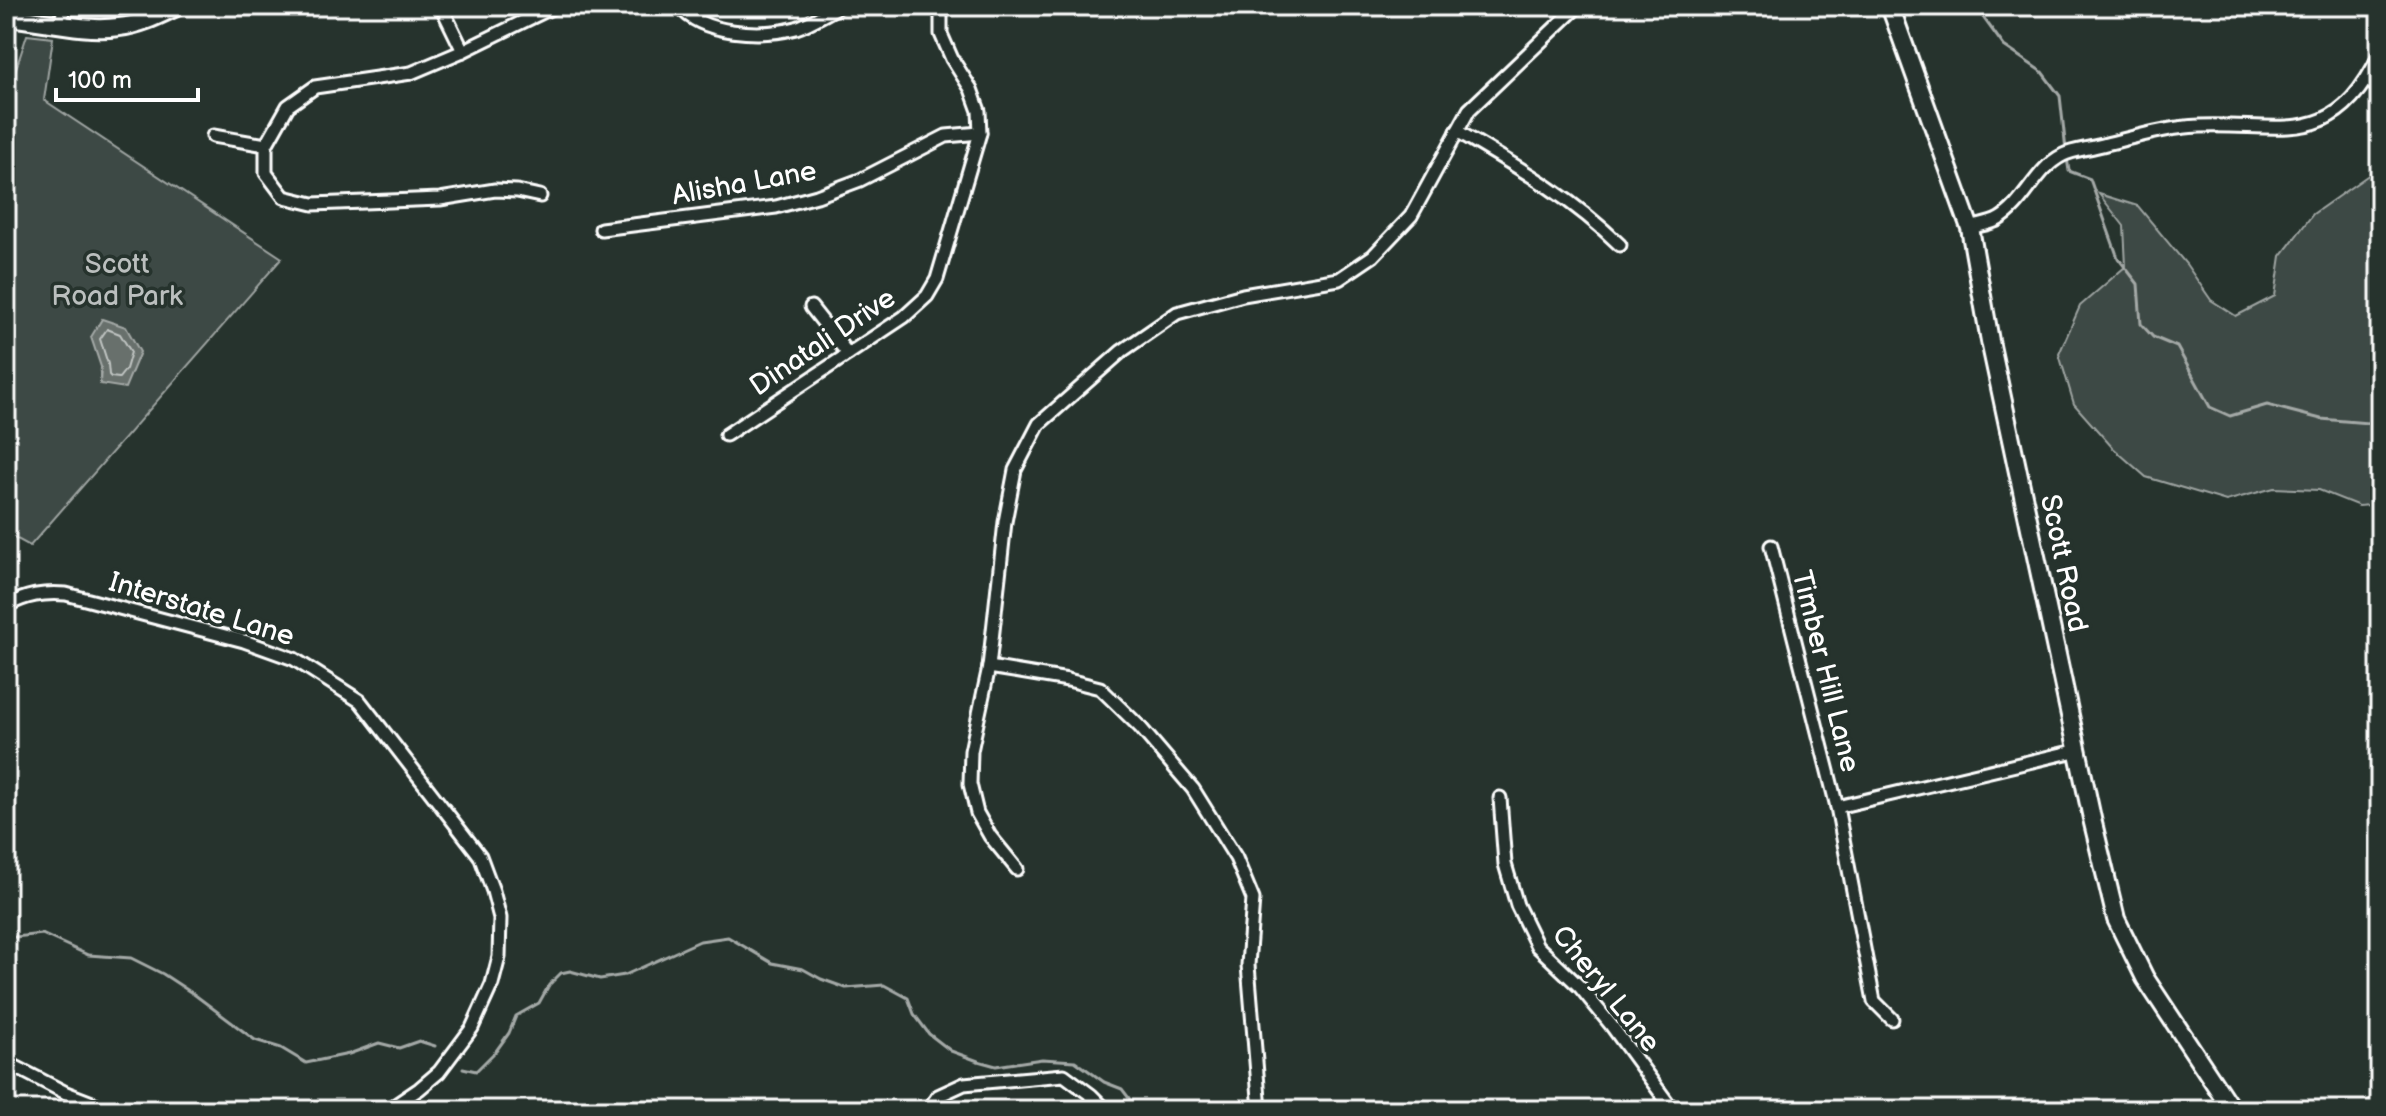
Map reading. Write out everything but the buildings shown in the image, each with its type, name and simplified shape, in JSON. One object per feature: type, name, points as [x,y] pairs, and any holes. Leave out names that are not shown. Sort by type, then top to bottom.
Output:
[{"type":"main road","points":[[6,17],[100,29],[152,18],[178,6]]},
{"type":"main road","name":"Scott Road","points":[[1890,6],[1970,228],[1990,341],[2116,919],[2145,978],[2232,1110]]},
{"type":"street","points":[[61,24],[64,6]]},
{"type":"street","points":[[441,6],[463,51]]},
{"type":"street","points":[[540,196],[495,190],[440,199],[313,204],[284,197],[266,173],[266,145],[288,106],[315,87],[411,73],[555,6]]},
{"type":"street","points":[[679,6],[686,15],[717,28],[760,34],[798,27],[840,6]]},
{"type":"street","name":"Dinatali Drive","points":[[726,435],[904,317],[927,296],[937,279],[980,133],[979,111],[971,89],[941,34],[941,6]]},
{"type":"street","points":[[1017,869],[990,836],[977,813],[970,784],[971,751],[989,667],[1005,522],[1015,470],[1039,424],[1122,351],[1177,313],[1243,295],[1339,279],[1373,256],[1411,216],[1469,110],[1578,6]]},
{"type":"street","points":[[1970,228],[1997,221],[2014,207],[2048,166],[2068,154],[2165,129],[2198,126],[2269,129],[2298,127],[2321,120],[2348,104],[2368,80],[2380,54]]},
{"type":"street","points":[[2368,80],[2380,89]]},
{"type":"street","points":[[1457,131],[1551,187],[1594,220],[1620,245]]},
{"type":"street","name":"Alisha Lane","points":[[601,229],[776,207],[860,180],[946,136],[980,133]]},
{"type":"street","points":[[213,136],[266,145]]},
{"type":"street","points":[[811,307],[848,354]]},
{"type":"street","name":"Timber Hill Lane","points":[[1771,546],[1837,807],[1874,1001],[1892,1019]]},
{"type":"street","name":"Interstate Lane","points":[[6,606],[33,595],[66,594],[244,641],[294,659],[360,701],[480,856],[500,918],[499,957],[492,984],[460,1048],[439,1072],[388,1110]]},
{"type":"street","points":[[989,667],[1100,688],[1140,727],[1193,789],[1236,858],[1253,899],[1248,965],[1260,1110]]},
{"type":"street","name":"Timber Hill Lane","points":[[1837,807],[2079,750]]},
{"type":"street","name":"Cheryl Lane","points":[[1500,798],[1505,864],[1517,905],[1537,946],[1585,994],[1673,1110]]},
{"type":"street","points":[[6,1062],[66,1093],[110,1110]]},
{"type":"street","points":[[928,1110],[938,1096],[964,1084],[1064,1075],[1106,1110]]},
{"type":"green space","name":"Scott Road Park","points":[[27,35],[53,38],[44,100],[282,258],[30,546],[6,533],[6,99]]},
{"type":"green space","points":[[2370,174],[2380,175],[2380,504],[2359,506],[2319,490],[2274,488],[2226,501],[2146,477],[2112,447],[2074,404],[2059,354],[2080,306],[2126,266],[2124,226],[2099,194],[2138,206],[2211,300],[2236,316],[2275,296],[2281,256],[2313,214]]},
{"type":"water","points":[[102,319],[126,327],[140,352],[125,388],[100,384],[101,367],[91,337]]},
{"type":"waterway","points":[[1975,6],[2004,46],[2042,72],[2060,96],[2066,150]]},
{"type":"waterway","points":[[2067,158],[2069,171],[2090,179],[2118,258],[2138,284],[2141,324],[2153,337],[2177,347],[2210,407],[2230,416],[2267,405],[2321,419],[2380,424]]},
{"type":"waterway","points":[[6,938],[42,934],[88,955],[131,958],[195,995],[255,1040],[281,1048],[306,1063],[349,1054],[379,1043],[399,1048],[419,1041],[435,1046]]},
{"type":"waterway","points":[[463,1068],[476,1071],[496,1051],[516,1016],[539,1003],[549,985],[561,973],[570,971],[600,979],[625,975],[700,941],[728,937],[772,963],[803,969],[846,988],[884,985],[908,998],[914,1014],[929,1034],[951,1051],[978,1061],[996,1066],[1042,1059],[1075,1061],[1104,1082],[1122,1089],[1138,1110]]}]
